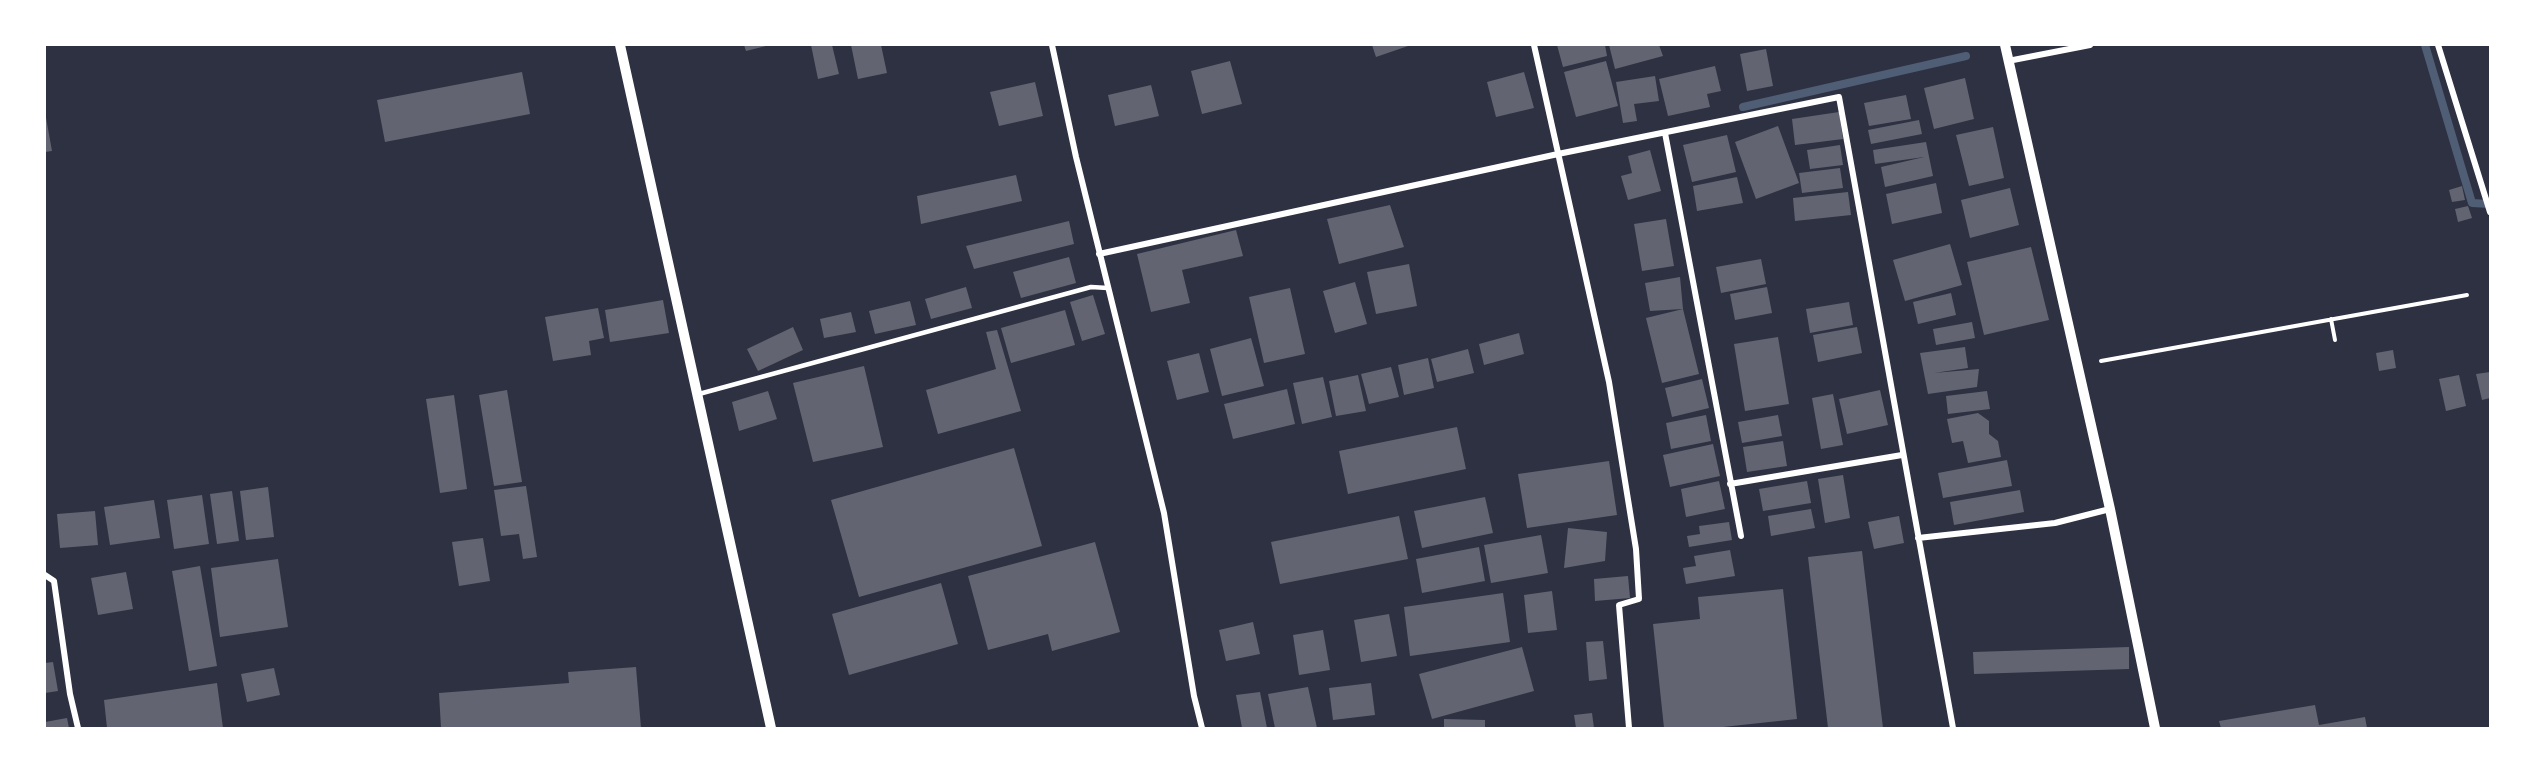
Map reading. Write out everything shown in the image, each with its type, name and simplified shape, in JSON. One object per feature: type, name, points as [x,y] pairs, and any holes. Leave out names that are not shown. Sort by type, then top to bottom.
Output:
[{"type":"street","points":[[620,45],[771,728]]},
{"type":"street","points":[[1052,45],[1076,158],[1164,513],[1194,696],[1202,728]]},
{"type":"street","points":[[1534,45],[1609,382],[1636,549],[1639,599],[1619,605],[1629,728]]},
{"type":"street","points":[[2005,45],[2110,509],[2155,728]]},
{"type":"street","points":[[2008,61],[2090,45]]},
{"type":"street","points":[[2438,45],[2490,212]]},
{"type":"street","points":[[1099,254],[1558,154],[1839,97],[1902,455],[1949,694],[1953,728]]},
{"type":"street","points":[[1665,133],[1741,536]]},
{"type":"street","points":[[1730,484],[1902,455]]},
{"type":"street","points":[[1918,538],[2055,523],[2110,509]]},
{"type":"street","points":[[45,575],[54,581],[70,694],[78,728]]},
{"type":"lane","points":[[696,395],[1091,287],[1108,288]]},
{"type":"path","points":[[2101,361],[2467,295]]},
{"type":"path","points":[[2331,319],[2335,340]]},
{"type":"building","points":[[744,45],[766,45],[766,46],[746,51]]},
{"type":"building","points":[[811,45],[832,45],[839,74],[818,79]]},
{"type":"building","points":[[851,45],[881,45],[887,73],[858,79]]},
{"type":"building","points":[[1372,45],[1411,45],[1376,57]]},
{"type":"building","points":[[1557,45],[1605,45],[1607,56],[1563,67]]},
{"type":"building","points":[[1609,45],[1659,45],[1663,56],[1615,69]]},
{"type":"building","points":[[1766,49],[1773,86],[1747,91],[1740,54]]},
{"type":"building","points":[[1230,61],[1242,104],[1202,114],[1191,71]]},
{"type":"building","points":[[1606,61],[1618,106],[1576,117],[1564,72]]},
{"type":"building","points":[[1715,66],[1721,91],[1707,94],[1710,107],[1668,116],[1659,79]]},
{"type":"building","points":[[522,72],[530,114],[385,142],[377,100]]},
{"type":"building","points":[[1524,72],[1534,108],[1496,117],[1487,82]]},
{"type":"building","points":[[1655,76],[1659,101],[1634,104],[1637,121],[1623,123],[1616,82]]},
{"type":"building","points":[[1965,78],[1974,119],[1934,129],[1924,88]]},
{"type":"building","points":[[1035,82],[1043,116],[999,126],[990,92]]},
{"type":"building","points":[[1151,85],[1159,116],[1115,126],[1108,95]]},
{"type":"building","points":[[1906,95],[1911,119],[1869,126],[1864,103]]},
{"type":"building","points":[[45,112],[52,151],[45,152]]},
{"type":"building","points":[[1839,112],[1843,139],[1795,145],[1792,119]]},
{"type":"building","points":[[1919,120],[1922,134],[1871,144],[1868,130]]},
{"type":"building","points":[[1778,126],[1799,183],[1756,199],[1735,142]]},
{"type":"building","points":[[1993,127],[2004,178],[1969,186],[1956,135]]},
{"type":"building","points":[[1727,135],[1736,172],[1692,182],[1683,145]]},
{"type":"building","points":[[1926,142],[1933,176],[1885,187],[1881,167],[1924,157],[1875,164],[1873,150]]},
{"type":"building","points":[[1840,145],[1843,165],[1810,169],[1807,150]]},
{"type":"building","points":[[1650,150],[1661,191],[1628,200],[1621,176],[1632,173],[1628,156]]},
{"type":"building","points":[[1840,168],[1843,188],[1802,193],[1799,173]]},
{"type":"building","points":[[1016,175],[1022,201],[921,224],[917,196]]},
{"type":"building","points":[[1737,177],[1743,203],[1697,211],[1693,186]]},
{"type":"building","points":[[1936,183],[1942,213],[1892,224],[1886,194]]},
{"type":"building","points":[[2462,186],[2465,200],[2452,202],[2449,190]]},
{"type":"building","points":[[2010,188],[2019,225],[1970,238],[1961,200]]},
{"type":"building","points":[[1848,192],[1851,215],[1795,221],[1793,198]]},
{"type":"building","points":[[1390,205],[1404,247],[1339,264],[1327,219]]},
{"type":"building","points":[[2468,206],[2472,218],[2458,222],[2455,209]]},
{"type":"building","points":[[1666,219],[1674,266],[1642,271],[1634,224]]},
{"type":"building","points":[[1069,221],[1074,244],[974,269],[966,246]]},
{"type":"building","points":[[1236,230],[1243,256],[1182,270],[1190,303],[1151,312],[1137,254]]},
{"type":"building","points":[[1950,244],[1962,285],[1905,301],[1893,260]]},
{"type":"building","points":[[2031,247],[2049,320],[1984,335],[1967,262]]},
{"type":"building","points":[[1069,257],[1076,283],[1021,298],[1013,272]]},
{"type":"building","points":[[1761,259],[1766,284],[1721,293],[1716,267]]},
{"type":"building","points":[[1409,264],[1417,306],[1376,314],[1367,272]]},
{"type":"building","points":[[1680,277],[1683,309],[1650,311],[1645,283]]},
{"type":"building","points":[[1355,282],[1367,324],[1335,333],[1323,291]]},
{"type":"building","points":[[966,287],[972,308],[931,319],[925,299]]},
{"type":"building","points":[[1767,287],[1772,313],[1735,320],[1730,294]]},
{"type":"building","points":[[1290,288],[1305,354],[1264,363],[1249,297]]},
{"type":"building","points":[[1951,293],[1956,315],[1918,324],[1913,302]]},
{"type":"building","points":[[1093,295],[1105,334],[1082,341],[1070,302]]},
{"type":"building","points":[[663,300],[669,333],[610,342],[605,310]]},
{"type":"building","points":[[910,301],[916,325],[875,334],[869,311]]},
{"type":"building","points":[[1849,302],[1853,325],[1810,333],[1806,309]]},
{"type":"building","points":[[598,308],[604,338],[589,341],[591,355],[553,361],[545,317]]},
{"type":"building","points":[[1683,309],[1699,374],[1662,383],[1646,318]]},
{"type":"building","points":[[1065,310],[1075,345],[1011,363],[1001,328]]},
{"type":"building","points":[[851,312],[856,332],[824,338],[820,319]]},
{"type":"building","points":[[1972,322],[1975,338],[1936,345],[1933,329]]},
{"type":"building","points":[[793,327],[803,350],[758,371],[747,349]]},
{"type":"building","points":[[1857,327],[1862,353],[1818,362],[1813,335]]},
{"type":"building","points":[[997,330],[1021,411],[938,434],[926,390],[996,369],[986,332]]},
{"type":"building","points":[[1519,333],[1524,354],[1484,365],[1479,344]]},
{"type":"building","points":[[1778,337],[1789,404],[1745,411],[1734,344]]},
{"type":"building","points":[[1251,338],[1264,386],[1222,396],[1210,349]]},
{"type":"building","points":[[1965,347],[1968,368],[1934,373],[1979,369],[1977,387],[1928,394],[1920,353]]},
{"type":"building","points":[[1468,349],[1474,373],[1437,382],[1431,359]]},
{"type":"building","points":[[2393,350],[2396,368],[2379,371],[2376,353]]},
{"type":"building","points":[[1199,353],[1209,392],[1177,400],[1167,361]]},
{"type":"building","points":[[1428,358],[1434,388],[1404,395],[1398,365]]},
{"type":"building","points":[[864,366],[883,447],[813,462],[793,383]]},
{"type":"building","points":[[1391,367],[1399,397],[1369,404],[1361,374]]},
{"type":"building","points":[[2490,372],[2490,398],[2482,400],[2476,374]]},
{"type":"building","points":[[1358,375],[1366,411],[1336,416],[1329,381]]},
{"type":"building","points":[[2459,375],[2466,406],[2446,411],[2439,379]]},
{"type":"building","points":[[1323,377],[1332,417],[1302,424],[1293,383]]},
{"type":"building","points":[[1702,379],[1709,408],[1672,417],[1665,388]]},
{"type":"building","points":[[1287,389],[1295,424],[1233,439],[1224,404]]},
{"type":"building","points":[[507,390],[522,482],[494,486],[479,395]]},
{"type":"building","points":[[1880,390],[1888,425],[1847,434],[1839,399]]},
{"type":"building","points":[[768,391],[777,419],[739,431],[732,402]]},
{"type":"building","points":[[1987,391],[1990,409],[1948,414],[1946,396]]},
{"type":"building","points":[[1833,394],[1843,445],[1821,449],[1812,398]]},
{"type":"building","points":[[454,395],[467,489],[440,493],[426,399]]},
{"type":"building","points":[[1978,413],[1989,421],[1989,434],[1998,441],[2001,457],[1968,463],[1963,441],[1952,443],[1947,419]]},
{"type":"building","points":[[1706,415],[1711,441],[1671,449],[1666,423]]},
{"type":"building","points":[[1778,415],[1782,436],[1742,443],[1738,422]]},
{"type":"building","points":[[1457,427],[1466,469],[1348,494],[1339,451]]},
{"type":"building","points":[[1783,441],[1787,466],[1747,472],[1743,447]]},
{"type":"building","points":[[1713,444],[1720,476],[1670,487],[1663,455]]},
{"type":"building","points":[[1014,448],[1042,546],[859,597],[831,500]]},
{"type":"building","points":[[2007,460],[2012,486],[1943,498],[1938,473]]},
{"type":"building","points":[[1609,461],[1617,515],[1527,528],[1518,474]]},
{"type":"building","points":[[1843,475],[1850,518],[1825,523],[1818,479]]},
{"type":"building","points":[[1719,481],[1725,509],[1686,517],[1681,489]]},
{"type":"building","points":[[1807,481],[1811,503],[1763,511],[1759,489]]},
{"type":"building","points":[[526,486],[537,557],[523,559],[519,534],[501,536],[494,490]]},
{"type":"building","points":[[268,487],[274,537],[246,540],[240,491]]},
{"type":"building","points":[[2020,490],[2024,512],[1954,525],[1950,502]]},
{"type":"building","points":[[232,491],[239,541],[217,544],[210,494]]},
{"type":"building","points":[[202,495],[209,544],[174,549],[167,500]]},
{"type":"building","points":[[1485,497],[1493,533],[1422,548],[1414,511]]},
{"type":"building","points":[[154,500],[160,538],[110,545],[104,507]]},
{"type":"building","points":[[1811,509],[1815,528],[1771,536],[1768,516]]},
{"type":"building","points":[[95,511],[98,545],[60,548],[57,514]]},
{"type":"building","points":[[1399,516],[1408,559],[1280,584],[1271,542]]},
{"type":"building","points":[[1899,516],[1904,543],[1874,549],[1868,522]]},
{"type":"building","points":[[1729,522],[1732,540],[1689,547],[1687,536],[1700,534],[1699,526]]},
{"type":"building","points":[[1568,528],[1607,532],[1605,561],[1564,568]]},
{"type":"building","points":[[1541,535],[1548,573],[1491,583],[1484,545]]},
{"type":"building","points":[[483,538],[490,581],[459,586],[452,542]]},
{"type":"building","points":[[1095,542],[1120,632],[1052,651],[1048,634],[988,650],[968,576]]},
{"type":"building","points":[[1479,547],[1485,581],[1422,593],[1416,559]]},
{"type":"building","points":[[1730,550],[1735,576],[1686,584],[1683,568],[1696,566],[1694,556]]},
{"type":"building","points":[[1862,551],[1883,728],[1828,728],[1808,557]]},
{"type":"building","points":[[278,559],[288,627],[220,637],[211,568]]},
{"type":"building","points":[[200,566],[217,666],[189,671],[172,571]]},
{"type":"building","points":[[126,572],[133,609],[98,615],[91,578]]},
{"type":"building","points":[[1628,576],[1630,598],[1595,601],[1594,579]]},
{"type":"building","points":[[941,583],[958,644],[849,675],[832,614]]},
{"type":"building","points":[[1783,589],[1797,719],[1714,728],[1664,728],[1653,624],[1700,619],[1698,597]]},
{"type":"building","points":[[1552,591],[1557,630],[1528,633],[1524,595]]},
{"type":"building","points":[[1503,593],[1510,642],[1410,656],[1404,607]]},
{"type":"building","points":[[1389,614],[1397,656],[1361,662],[1354,620]]},
{"type":"building","points":[[1253,622],[1260,654],[1226,661],[1219,630]]},
{"type":"building","points":[[1323,630],[1330,670],[1299,675],[1293,635]]},
{"type":"building","points":[[1603,641],[1607,679],[1589,681],[1586,642]]},
{"type":"building","points":[[1522,647],[1534,691],[1432,719],[1419,674]]},
{"type":"building","points":[[2129,647],[2129,669],[1974,674],[1973,652]]},
{"type":"building","points":[[53,662],[58,691],[45,693],[45,663]]},
{"type":"building","points":[[636,667],[641,728],[441,728],[439,693],[569,683],[568,672]]},
{"type":"building","points":[[274,668],[280,695],[247,702],[241,674]]},
{"type":"building","points":[[217,683],[223,728],[107,728],[104,700]]},
{"type":"building","points":[[1371,683],[1375,715],[1333,720],[1329,688]]},
{"type":"building","points":[[1308,687],[1317,728],[1275,728],[1268,694]]},
{"type":"building","points":[[1260,692],[1267,728],[1242,728],[1236,695]]},
{"type":"building","points":[[2315,705],[2319,725],[2365,717],[2367,728],[2221,728],[2219,721]]},
{"type":"building","points":[[1592,713],[1594,728],[1576,728],[1574,715]]},
{"type":"building","points":[[67,718],[69,728],[45,728],[45,722]]},
{"type":"building","points":[[1444,719],[1485,720],[1485,728],[1444,728]]},
{"type":"waterway","points":[[2425,45],[2472,203],[2490,204]]},
{"type":"waterway","points":[[1743,107],[1966,56]]}]
